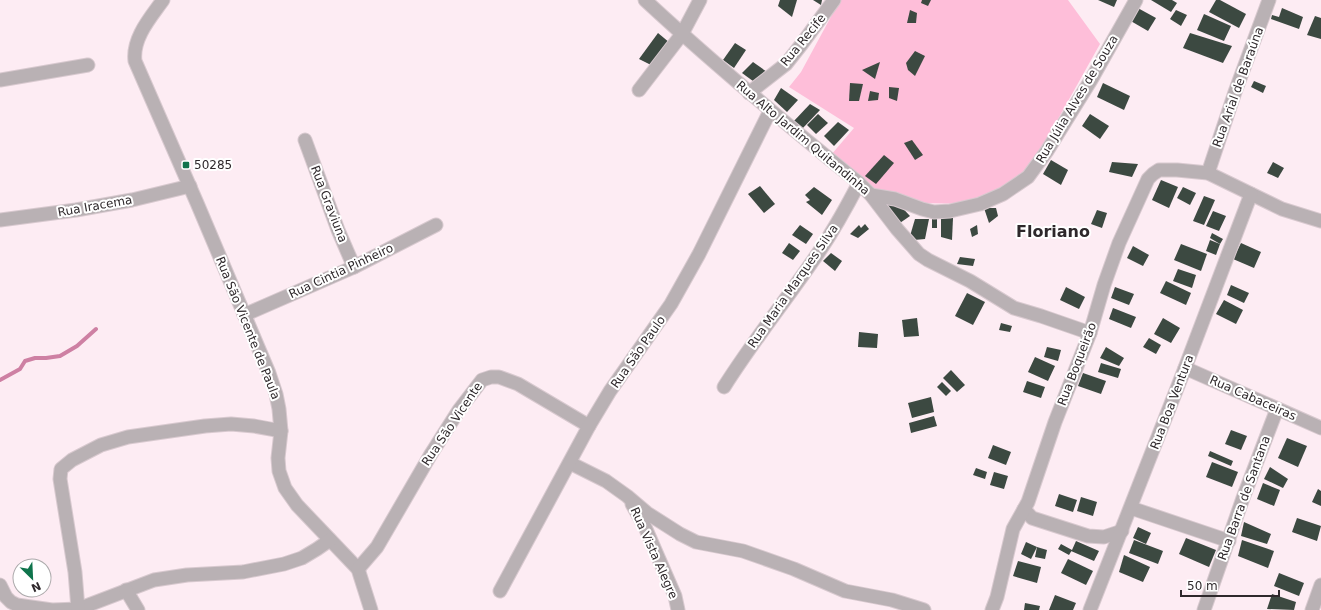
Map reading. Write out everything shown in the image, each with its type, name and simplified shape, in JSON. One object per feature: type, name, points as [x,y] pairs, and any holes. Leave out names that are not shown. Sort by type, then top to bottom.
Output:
[{"type":"street","name":"Rua São Vicente de Paula","points":[[163,0],[141,33],[134,54],[135,61],[190,186],[276,394],[280,409],[281,430],[278,458],[279,471],[285,488],[297,505],[358,569],[371,610]]},
{"type":"street","name":"Rua Alto Jardim Quitandinha","points":[[645,0],[770,111],[859,183],[871,195],[897,230],[919,254],[970,281],[1014,308],[1090,333]]},
{"type":"street","points":[[639,90],[682,34],[700,0]]},
{"type":"street","name":"Rua Recife","points":[[750,93],[786,64],[802,46],[834,0]]},
{"type":"street","name":"Rua Júlia Alves de Souza","points":[[871,195],[895,199],[922,210],[934,212],[950,211],[980,204],[1003,194],[1028,177],[1047,151],[1136,0]]},
{"type":"street","name":"Rua Arial de Baraúna","points":[[1208,173],[1235,92],[1269,0]]},
{"type":"street","points":[[0,80],[88,66]]},
{"type":"street","name":"Rua São Paulo","points":[[500,591],[589,426],[610,391],[671,304],[699,254],[770,111]]},
{"type":"street","name":"Rua Graviuna","points":[[305,140],[338,230],[354,267]]},
{"type":"street","name":"Rua Boqueirão","points":[[992,610],[998,597],[1013,529],[1024,509],[1055,422],[1090,333],[1102,291],[1119,243],[1148,179],[1159,170],[1208,173]]},
{"type":"street","points":[[1208,173],[1282,209],[1321,221]]},
{"type":"street","name":"Rua Maria Marques Silva","points":[[724,387],[742,359],[816,256],[836,225],[859,183]]},
{"type":"street","name":"Rua Iracema","points":[[0,220],[76,210],[132,200],[190,186]]},
{"type":"street","name":"Rua Boa Ventura","points":[[1090,610],[1131,508],[1251,194]]},
{"type":"street","name":"Rua Cintia Pinheiro","points":[[244,315],[354,267],[436,225]]},
{"type":"street","name":"Rua Cabaceiras","points":[[1185,368],[1321,428]]},
{"type":"street","name":"Rua São Vicente","points":[[358,569],[377,547],[430,454],[459,410],[482,380],[491,377],[499,377],[518,384],[589,426]]},
{"type":"street","name":"Rua Barra de Santana","points":[[1204,610],[1243,498],[1277,409]]},
{"type":"street","points":[[78,609],[75,572],[60,480],[61,469],[64,465],[88,451],[114,440],[171,430],[231,424],[281,430]]},
{"type":"street","points":[[570,463],[606,481],[667,526],[696,542],[743,551],[788,567],[845,591],[892,600],[924,610]]},
{"type":"street","name":"Rua Vista Alegre","points":[[628,496],[645,527],[675,596],[678,610]]},
{"type":"street","points":[[1131,508],[1229,540]]},
{"type":"street","points":[[1024,509],[1032,518],[1088,536],[1104,537],[1122,531]]},
{"type":"street","points":[[0,585],[10,605],[52,610],[78,609],[154,580],[172,576],[243,572],[284,564],[302,558],[330,540]]},
{"type":"street","points":[[1312,610],[1321,585]]},
{"type":"street","points":[[126,590],[138,610]]},
{"type":"shaded area","points":[[840,0],[1068,0],[1100,44],[1025,178],[977,204],[917,203],[878,193],[831,155],[854,128],[789,87],[801,72]]},
{"type":"building","points":[[780,0],[797,0],[792,17],[778,6]]},
{"type":"building","points":[[813,0],[822,0],[821,5]]},
{"type":"building","points":[[922,0],[931,0],[928,6],[921,3]]},
{"type":"building","points":[[1098,0],[1117,0],[1114,7]]},
{"type":"building","points":[[1151,0],[1172,0],[1177,3],[1171,12]]},
{"type":"building","points":[[1216,0],[1220,0],[1246,14],[1239,28],[1209,12]]},
{"type":"building","points":[[1136,7],[1156,18],[1148,31],[1129,20]]},
{"type":"building","points":[[1282,8],[1303,17],[1299,29],[1271,19],[1272,15],[1279,17]]},
{"type":"building","points":[[910,10],[917,13],[916,23],[907,23]]},
{"type":"building","points":[[1176,10],[1187,15],[1181,26],[1170,19]]},
{"type":"building","points":[[1204,14],[1231,26],[1224,41],[1197,30]]},
{"type":"building","points":[[1315,16],[1321,18],[1321,39],[1307,35]]},
{"type":"building","points":[[658,33],[670,43],[651,65],[639,59]]},
{"type":"building","points":[[1190,33],[1232,46],[1223,63],[1183,48]]},
{"type":"building","points":[[735,43],[746,50],[734,68],[723,60]]},
{"type":"building","points":[[915,51],[925,56],[915,76],[908,70],[906,63]]},
{"type":"building","points":[[753,62],[767,72],[757,84],[742,73]]},
{"type":"building","points":[[880,62],[875,79],[862,70]]},
{"type":"building","points":[[1254,81],[1266,86],[1263,93],[1251,87]]},
{"type":"building","points":[[850,83],[863,84],[859,101],[849,101]]},
{"type":"building","points":[[1103,83],[1130,96],[1124,110],[1097,97]]},
{"type":"building","points":[[889,87],[899,88],[897,101],[889,98]]},
{"type":"building","points":[[781,88],[798,100],[787,112],[774,100]]},
{"type":"building","points":[[870,91],[879,93],[878,100],[868,101]]},
{"type":"building","points":[[810,104],[820,110],[802,129],[793,122]]},
{"type":"building","points":[[818,114],[828,123],[816,134],[807,125]]},
{"type":"building","points":[[1090,114],[1109,126],[1100,139],[1082,126]]},
{"type":"building","points":[[838,122],[849,130],[834,146],[824,136]]},
{"type":"building","points":[[912,140],[923,155],[915,160],[904,143]]},
{"type":"building","points":[[884,155],[894,163],[876,184],[865,176]]},
{"type":"building","points":[[1051,160],[1068,170],[1061,185],[1043,174]]},
{"type":"building","points":[[1112,162],[1138,164],[1132,177],[1109,172]]},
{"type":"building","points":[[1273,162],[1284,168],[1278,178],[1267,173]]},
{"type":"building","points":[[1161,180],[1178,187],[1169,208],[1152,200]]},
{"type":"building","points":[[760,186],[775,204],[764,213],[748,194]]},
{"type":"building","points":[[814,187],[832,200],[822,215],[806,202],[810,200],[805,195]]},
{"type":"building","points":[[1183,187],[1196,193],[1190,205],[1177,198]]},
{"type":"building","points":[[1204,196],[1215,200],[1204,225],[1193,221]]},
{"type":"building","points":[[896,201],[910,216],[897,225],[880,203]]},
{"type":"building","points":[[984,208],[996,208],[998,216],[989,223]]},
{"type":"building","points":[[1097,210],[1107,213],[1102,228],[1091,224]]},
{"type":"building","points":[[1213,211],[1226,216],[1219,231],[1206,226]]},
{"type":"building","points":[[937,218],[937,228],[932,228],[932,219]]},
{"type":"building","points":[[941,218],[953,218],[952,240],[941,237]]},
{"type":"building","points":[[915,219],[929,219],[925,239],[914,240],[910,236]]},
{"type":"building","points":[[865,224],[869,229],[858,238],[850,234],[859,225],[861,228]]},
{"type":"building","points":[[800,225],[813,234],[806,244],[792,235]]},
{"type":"building","points":[[977,225],[978,234],[972,237],[970,229]]},
{"type":"building","points":[[1212,233],[1223,239],[1220,244],[1210,238]]},
{"type":"building","points":[[1210,240],[1220,244],[1216,255],[1206,251]]},
{"type":"building","points":[[789,243],[800,251],[793,260],[782,253]]},
{"type":"building","points":[[1241,243],[1261,252],[1254,268],[1233,259]]},
{"type":"building","points":[[1181,244],[1207,254],[1201,271],[1174,260]]},
{"type":"building","points":[[1133,246],[1149,255],[1143,266],[1127,258]]},
{"type":"building","points":[[831,253],[842,261],[835,271],[823,261]]},
{"type":"building","points":[[960,257],[975,259],[973,266],[957,264]]},
{"type":"building","points":[[1178,269],[1196,275],[1192,288],[1173,281]]},
{"type":"building","points":[[1166,281],[1191,293],[1186,305],[1160,293]]},
{"type":"building","points":[[1231,285],[1249,293],[1244,303],[1227,295]]},
{"type":"building","points":[[1066,287],[1085,297],[1079,309],[1060,300]]},
{"type":"building","points":[[1115,287],[1134,294],[1129,305],[1111,298]]},
{"type":"building","points":[[967,293],[985,302],[973,325],[955,316]]},
{"type":"building","points":[[1224,300],[1243,310],[1236,324],[1216,314]]},
{"type":"building","points":[[1113,308],[1136,317],[1131,328],[1109,319]]},
{"type":"building","points":[[917,318],[919,336],[904,337],[902,320]]},
{"type":"building","points":[[1163,318],[1180,328],[1171,343],[1154,334]]},
{"type":"building","points":[[1001,323],[1012,326],[1010,332],[999,330]]},
{"type":"building","points":[[859,332],[878,334],[877,348],[858,347]]},
{"type":"building","points":[[1149,338],[1161,345],[1156,354],[1143,347]]},
{"type":"building","points":[[1047,347],[1061,350],[1058,361],[1044,357]]},
{"type":"building","points":[[1106,347],[1124,358],[1119,366],[1100,358]]},
{"type":"building","points":[[1035,357],[1055,366],[1048,381],[1028,372]]},
{"type":"building","points":[[1101,363],[1121,369],[1118,378],[1098,372]]},
{"type":"building","points":[[951,370],[965,385],[957,392],[943,378]]},
{"type":"building","points":[[1083,373],[1106,381],[1101,394],[1078,386]]},
{"type":"building","points":[[1027,381],[1045,387],[1041,398],[1023,392]]},
{"type":"building","points":[[942,382],[951,391],[946,396],[937,387]]},
{"type":"building","points":[[931,397],[934,412],[912,418],[908,403]]},
{"type":"building","points":[[934,416],[937,426],[911,433],[909,423]]},
{"type":"building","points":[[1231,430],[1247,436],[1241,450],[1225,444]]},
{"type":"building","points":[[1287,438],[1307,446],[1298,467],[1278,458]]},
{"type":"building","points":[[993,445],[1011,452],[1006,465],[988,458]]},
{"type":"building","points":[[1210,451],[1233,461],[1231,466],[1208,456]]},
{"type":"building","points":[[1212,462],[1238,472],[1232,487],[1206,477]]},
{"type":"building","points":[[1270,467],[1288,479],[1283,488],[1264,479]]},
{"type":"building","points":[[976,468],[987,472],[985,479],[973,475]]},
{"type":"building","points":[[994,472],[1008,476],[1004,489],[990,485]]},
{"type":"building","points":[[1263,483],[1280,490],[1274,506],[1257,499]]},
{"type":"building","points":[[1318,489],[1321,491],[1321,506],[1312,502]]},
{"type":"building","points":[[1059,494],[1077,500],[1073,512],[1055,506]]},
{"type":"building","points":[[1081,497],[1097,502],[1093,516],[1077,511]]},
{"type":"building","points":[[1297,518],[1321,526],[1317,541],[1292,532]]},
{"type":"building","points":[[1244,522],[1271,534],[1267,544],[1241,536]]},
{"type":"building","points":[[1138,527],[1151,533],[1146,544],[1133,538]]},
{"type":"building","points":[[1186,538],[1216,550],[1209,567],[1179,554]]},
{"type":"building","points":[[1134,540],[1163,551],[1158,564],[1129,553]]},
{"type":"building","points":[[1242,540],[1274,551],[1268,568],[1238,556]]},
{"type":"building","points":[[1076,541],[1099,551],[1094,561],[1071,551],[1069,555],[1058,549],[1061,544],[1072,550]]},
{"type":"building","points":[[1026,542],[1037,547],[1031,559],[1021,554]]},
{"type":"building","points":[[1037,547],[1047,550],[1045,559],[1035,557]]},
{"type":"building","points":[[1124,555],[1150,567],[1143,582],[1119,572]]},
{"type":"building","points":[[1068,559],[1093,571],[1086,585],[1061,573]]},
{"type":"building","points":[[1018,561],[1041,567],[1037,583],[1013,576]]},
{"type":"building","points":[[1279,573],[1304,583],[1299,596],[1274,586]]},
{"type":"building","points":[[1272,594],[1296,602],[1294,610],[1267,609]]},
{"type":"building","points":[[1055,595],[1076,603],[1073,610],[1049,610]]},
{"type":"building","points":[[1025,603],[1040,606],[1039,610],[1024,610]]},
{"type":"waterway","points":[[0,380],[20,369],[25,361],[35,358],[60,356],[77,346],[96,329]]},
{"type":"place","name":"50285","points":[[186,165]]},
{"type":"district","name":"Floriano","points":[[1053,231]]}]
